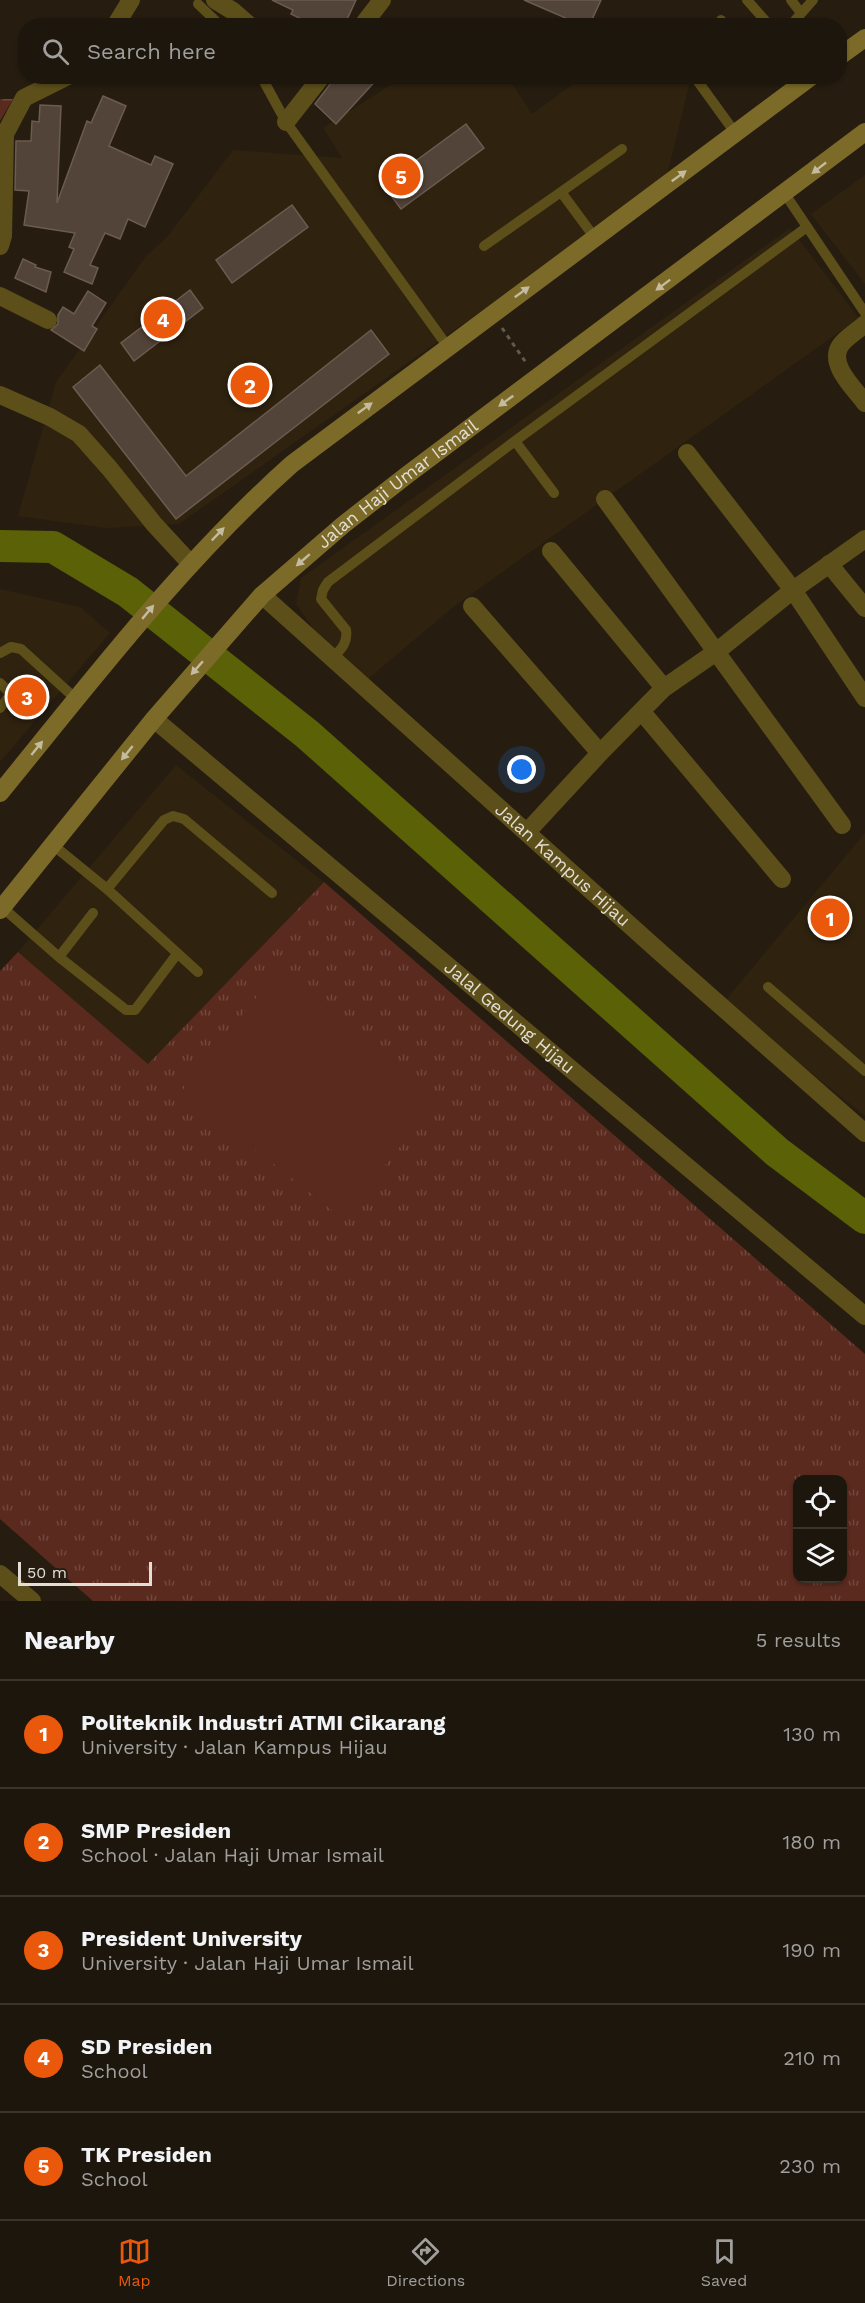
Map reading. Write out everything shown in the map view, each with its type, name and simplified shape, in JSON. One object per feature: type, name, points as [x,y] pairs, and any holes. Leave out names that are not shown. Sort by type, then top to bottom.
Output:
[{"type":"main road","points":[[847,52],[865,38]]},
{"type":"main road","points":[[0,793],[118,647],[190,563],[292,464],[802,84]]},
{"type":"main road","name":"Jalan Haji Umar Ismail","points":[[1,909],[159,713],[262,595],[389,489],[865,132]]},
{"type":"street","points":[[120,18],[130,0]]},
{"type":"street","points":[[368,18],[382,0]]},
{"type":"street","points":[[207,2],[233,11],[241,18]]},
{"type":"street","points":[[0,246],[3,236],[1,192],[5,134],[20,102],[51,84]]},
{"type":"street","points":[[286,122],[316,84]]},
{"type":"street","points":[[0,296],[48,320]]},
{"type":"street","points":[[865,324],[841,345],[837,354],[838,365],[865,404]]},
{"type":"street","points":[[0,396],[50,417],[79,434],[154,524],[190,563]]},
{"type":"street","points":[[687,453],[793,590],[865,698]]},
{"type":"street","points":[[604,499],[842,825]]},
{"type":"street","points":[[527,832],[664,688],[716,652],[793,590],[865,539]]},
{"type":"street","points":[[551,551],[664,688]]},
{"type":"street","points":[[829,564],[865,608]]},
{"type":"street","name":"Jalan Kampus Hijau","points":[[262,595],[662,954],[865,1132]]},
{"type":"street","points":[[472,606],[600,753]]},
{"type":"street","points":[[642,712],[782,879]]},
{"type":"street","name":"Jalal Gedung Hijau","points":[[159,713],[865,1316]]},
{"type":"street","points":[[0,1574],[32,1601]]},
{"type":"lane","points":[[747,0],[763,18]]},
{"type":"lane","points":[[791,0],[801,13]]},
{"type":"lane","points":[[797,18],[813,0]]},
{"type":"lane","points":[[207,2],[216,18]]},
{"type":"lane","points":[[265,84],[286,122],[448,347]]},
{"type":"lane","points":[[700,84],[736,134]]},
{"type":"lane","points":[[484,246],[622,149]]},
{"type":"lane","points":[[561,192],[596,238]]},
{"type":"lane","points":[[785,194],[865,313]]},
{"type":"lane","points":[[333,658],[345,644],[346,630],[321,598],[328,582],[515,441],[807,227]]},
{"type":"lane","points":[[515,441],[554,493]]},
{"type":"lane","points":[[0,653],[11,647],[21,649],[76,699]]},
{"type":"lane","points":[[0,683],[10,694],[0,708]]},
{"type":"lane","points":[[107,889],[164,820],[173,816],[184,819],[272,892]]},
{"type":"lane","points":[[53,844],[107,889],[198,972]]},
{"type":"lane","points":[[1,909],[126,1010],[135,1010],[177,954]]},
{"type":"lane","points":[[59,957],[93,913]]},
{"type":"lane","points":[[768,987],[865,1071]]},
{"type":"path","points":[[492,314],[537,379]]},
{"type":"shaded area","points":[[392,84],[513,84],[532,114],[573,84],[689,84],[666,180],[477,322],[463,324],[179,524],[106,528],[18,516],[56,382],[146,256],[168,236],[233,150],[342,158],[323,128]]},
{"type":"shaded area","points":[[865,175],[865,284],[811,214]]},
{"type":"shaded area","points":[[790,228],[859,318],[452,608],[356,689],[296,604],[301,578]]},
{"type":"shaded area","points":[[0,589],[80,607],[110,633],[0,762]]},
{"type":"shaded area","points":[[176,765],[324,882],[148,1064],[18,952]]},
{"type":"shaded area","points":[[865,833],[865,1116],[723,1003]]},
{"type":"green space","points":[[0,99],[13,99],[0,121]]},
{"type":"green space","points":[[324,882],[865,1354],[865,1601],[93,1601],[0,1519],[0,971],[18,952],[148,1064]]},
{"type":"green space","points":[[279,969],[439,1097],[343,1219],[182,1091]]},
{"type":"building","points":[[272,0],[356,0],[348,18],[299,18],[291,14],[293,10]]},
{"type":"building","points":[[524,0],[601,0],[593,18],[566,18]]},
{"type":"building","points":[[330,84],[373,84],[336,124],[315,104]]},
{"type":"building","points":[[103,96],[126,106],[109,146],[151,165],[155,156],[173,164],[145,227],[128,219],[120,239],[105,233],[90,265],[98,268],[92,284],[64,272],[74,249],[69,247],[75,233],[24,225],[29,191],[15,190],[16,141],[31,141],[32,121],[39,122],[40,105],[61,106],[57,203],[87,121],[91,123]]},
{"type":"building","points":[[466,124],[484,148],[401,209],[383,185]]},
{"type":"building","points":[[292,205],[308,227],[232,283],[216,260]]},
{"type":"building","points":[[23,259],[36,265],[35,267],[51,272],[46,292],[15,278]]},
{"type":"building","points":[[190,290],[203,308],[134,361],[121,343]]},
{"type":"building","points":[[88,291],[106,303],[92,326],[97,329],[84,351],[51,330],[58,324],[58,315],[63,307],[74,314]]},
{"type":"building","points":[[371,330],[389,354],[176,519],[73,387],[100,365],[186,476]]},
{"type":"waterway","points":[[0,546],[53,547],[128,592],[307,734],[777,1152],[865,1218]]},
{"type":"place","name":"TK Presiden","points":[[401,176]]},
{"type":"place","name":"SD Presiden","points":[[163,319]]},
{"type":"place","name":"SMP Presiden","points":[[250,385]]},
{"type":"place","name":"President University","points":[[27,697]]},
{"type":"place","name":"Politeknik Industri ATMI Cikarang","points":[[830,918]]}]
